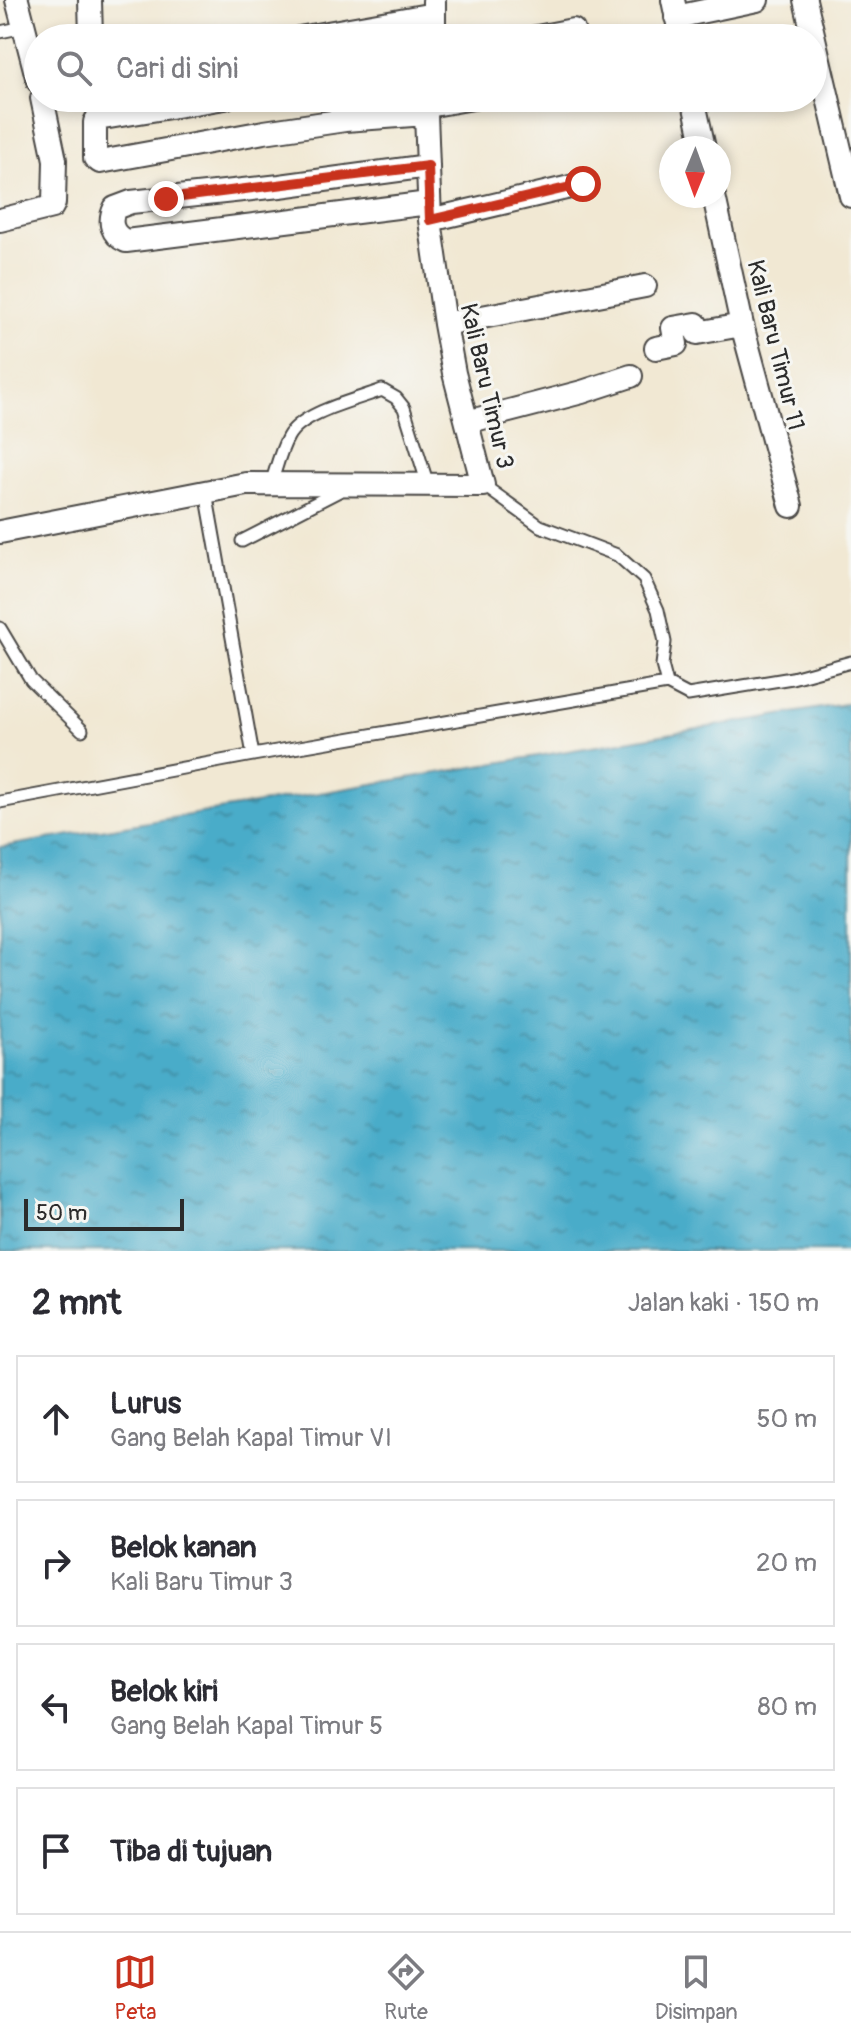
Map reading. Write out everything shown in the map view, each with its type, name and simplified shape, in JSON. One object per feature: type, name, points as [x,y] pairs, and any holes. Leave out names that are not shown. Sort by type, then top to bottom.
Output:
[{"type":"street","points":[[17,0],[24,27]]},
{"type":"street","points":[[90,0],[91,24]]},
{"type":"street","points":[[676,18],[757,0]]},
{"type":"street","points":[[805,0],[811,24]]},
{"type":"street","points":[[360,24],[434,7]]},
{"type":"street","points":[[828,100],[851,95]]},
{"type":"street","points":[[827,96],[851,196]]},
{"type":"street","points":[[0,220],[52,207],[56,188],[55,160],[45,112]]},
{"type":"street","points":[[97,112],[96,160],[100,162],[392,112]]},
{"type":"street","name":"Kali Baru Timur 3","points":[[428,112],[429,211],[445,324],[483,485]]},
{"type":"street","points":[[696,112],[701,136]]},
{"type":"street","points":[[428,166],[131,202],[115,208],[111,224],[121,239],[126,241],[155,239],[429,211],[583,184]]},
{"type":"street","name":"Kali Baru Timur 11","points":[[717,208],[742,325],[791,506]]},
{"type":"street","points":[[445,324],[645,286]]},
{"type":"street","points":[[656,348],[676,344],[673,328],[696,324],[697,333],[742,325]]},
{"type":"street","points":[[467,422],[631,376]]},
{"type":"street","points":[[0,532],[246,484],[483,485]]},
{"type":"lane","points":[[0,32],[24,27]]},
{"type":"lane","points":[[271,484],[288,436],[297,424],[382,390],[396,398],[404,408],[428,485]]},
{"type":"lane","points":[[242,541],[353,485]]},
{"type":"lane","name":"Kali Baru Timur 3","points":[[483,485],[540,526],[617,555],[644,579],[658,610],[665,642],[662,665],[667,684]]},
{"type":"lane","points":[[206,492],[253,755]]},
{"type":"lane","points":[[0,628],[31,680],[82,730]]},
{"type":"lane","points":[[0,802],[667,684],[688,695],[817,673],[851,662]]},
{"type":"water","points":[[851,703],[851,1251],[0,1251],[0,847]]},
{"type":"route","points":[[166,199],[428,166],[430,220],[583,184]]}]
